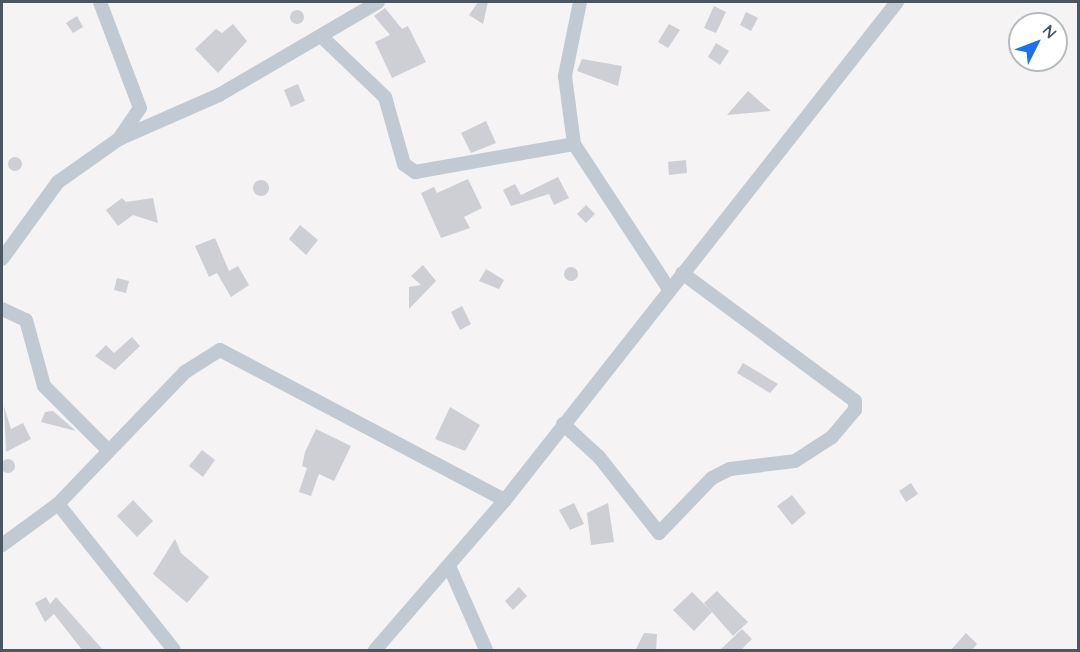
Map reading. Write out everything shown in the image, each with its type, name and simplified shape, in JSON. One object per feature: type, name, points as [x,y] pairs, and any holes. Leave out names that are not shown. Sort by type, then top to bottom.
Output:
[{"type":"street","points":[[100,2],[139,95],[140,108],[119,139]]},
{"type":"street","points":[[2,259],[58,182],[119,139],[209,100],[323,38],[378,2]]},
{"type":"street","points":[[580,2],[565,76],[574,144],[669,289]]},
{"type":"street","points":[[375,651],[505,500],[897,2]]},
{"type":"street","points":[[323,38],[385,97],[404,164],[415,172],[574,144]]},
{"type":"street","points":[[563,424],[599,458],[659,533],[712,478],[730,469],[795,461],[832,437],[855,410],[855,401],[682,273]]},
{"type":"street","points":[[2,309],[26,320],[44,386],[108,450]]},
{"type":"street","points":[[2,545],[58,504],[185,372],[220,350],[505,500]]},
{"type":"street","points":[[58,504],[174,651]]},
{"type":"street","points":[[449,566],[486,651]]},
{"type":"building","points":[[478,2],[488,2],[483,24],[469,15]]},
{"type":"building","points":[[714,6],[726,12],[716,33],[704,28]]},
{"type":"building","points":[[385,8],[402,29],[408,26],[426,62],[392,78],[375,42],[390,35],[374,16]]},
{"type":"building","points":[[294,10],[300,10],[304,17],[300,24],[294,24],[290,20],[290,14]]},
{"type":"building","points":[[746,12],[758,18],[751,31],[740,25]]},
{"type":"building","points":[[77,16],[83,27],[73,33],[66,23]]},
{"type":"building","points":[[233,24],[247,41],[218,73],[195,49],[216,29],[222,33]]},
{"type":"building","points":[[669,24],[680,30],[668,48],[658,42]]},
{"type":"building","points":[[716,43],[729,51],[720,65],[708,57]]},
{"type":"building","points":[[582,59],[622,66],[618,86],[577,71]]},
{"type":"building","points":[[298,84],[305,101],[291,107],[284,90]]},
{"type":"building","points":[[748,91],[771,111],[727,115]]},
{"type":"building","points":[[486,121],[496,143],[471,153],[461,133]]},
{"type":"building","points":[[12,157],[18,157],[22,164],[18,171],[12,171],[8,167],[8,161]]},
{"type":"building","points":[[686,160],[687,173],[669,175],[668,162]]},
{"type":"building","points":[[558,177],[569,198],[554,205],[549,194],[511,206],[503,190],[515,184],[521,195]]},
{"type":"building","points":[[468,179],[482,208],[464,217],[470,228],[441,238],[421,193],[434,187],[437,193]]},
{"type":"building","points":[[258,180],[264,180],[269,188],[267,194],[258,196],[253,191],[253,185]]},
{"type":"building","points":[[122,198],[126,202],[153,198],[158,223],[133,215],[118,226],[106,210]]},
{"type":"building","points":[[586,205],[595,214],[586,223],[577,214]]},
{"type":"building","points":[[300,225],[318,240],[306,255],[289,239]]},
{"type":"building","points":[[215,238],[229,271],[238,266],[249,285],[231,297],[217,273],[209,277],[195,246]]},
{"type":"building","points":[[423,265],[436,281],[409,309],[409,287],[421,285],[411,276]]},
{"type":"building","points":[[568,267],[574,267],[578,274],[574,281],[568,281],[564,277],[564,271]]},
{"type":"building","points":[[486,269],[504,280],[499,289],[479,281]]},
{"type":"building","points":[[117,278],[129,281],[126,293],[114,290]]},
{"type":"building","points":[[462,306],[471,324],[460,330],[451,312]]},
{"type":"building","points":[[132,337],[140,346],[115,370],[95,356],[106,345],[114,353]]},
{"type":"building","points":[[743,363],[778,384],[770,393],[737,373]]},
{"type":"building","points":[[4,406],[11,429],[23,423],[31,439],[6,452]]},
{"type":"building","points":[[450,407],[480,425],[465,451],[435,439]]},
{"type":"building","points":[[53,411],[76,431],[41,422],[45,412]]},
{"type":"building","points":[[316,429],[351,446],[334,481],[319,474],[311,496],[299,492],[307,468],[302,466],[305,452]]},
{"type":"building","points":[[202,450],[215,460],[203,477],[189,466]]},
{"type":"building","points":[[5,459],[11,459],[15,466],[11,473],[5,473],[1,469],[1,463]]},
{"type":"building","points":[[911,483],[918,494],[906,502],[899,491]]},
{"type":"building","points":[[792,495],[806,513],[792,525],[777,506]]},
{"type":"building","points":[[133,500],[153,521],[137,537],[117,516]]},
{"type":"building","points":[[574,503],[584,524],[570,530],[559,510]]},
{"type":"building","points":[[608,503],[614,542],[591,545],[587,513]]},
{"type":"building","points":[[175,539],[181,553],[209,577],[187,603],[153,574]]},
{"type":"building","points":[[519,587],[527,596],[513,610],[505,601]]},
{"type":"building","points":[[717,591],[748,622],[733,636],[704,603]]},
{"type":"building","points":[[692,592],[712,612],[694,631],[673,610]]},
{"type":"building","points":[[46,597],[50,604],[56,597],[104,651],[83,651],[54,614],[45,622],[35,603]]},
{"type":"building","points":[[742,629],[752,639],[740,651],[719,651]]},
{"type":"building","points":[[644,633],[657,634],[656,651],[635,651]]},
{"type":"building","points":[[966,633],[977,644],[971,651],[950,651]]}]
